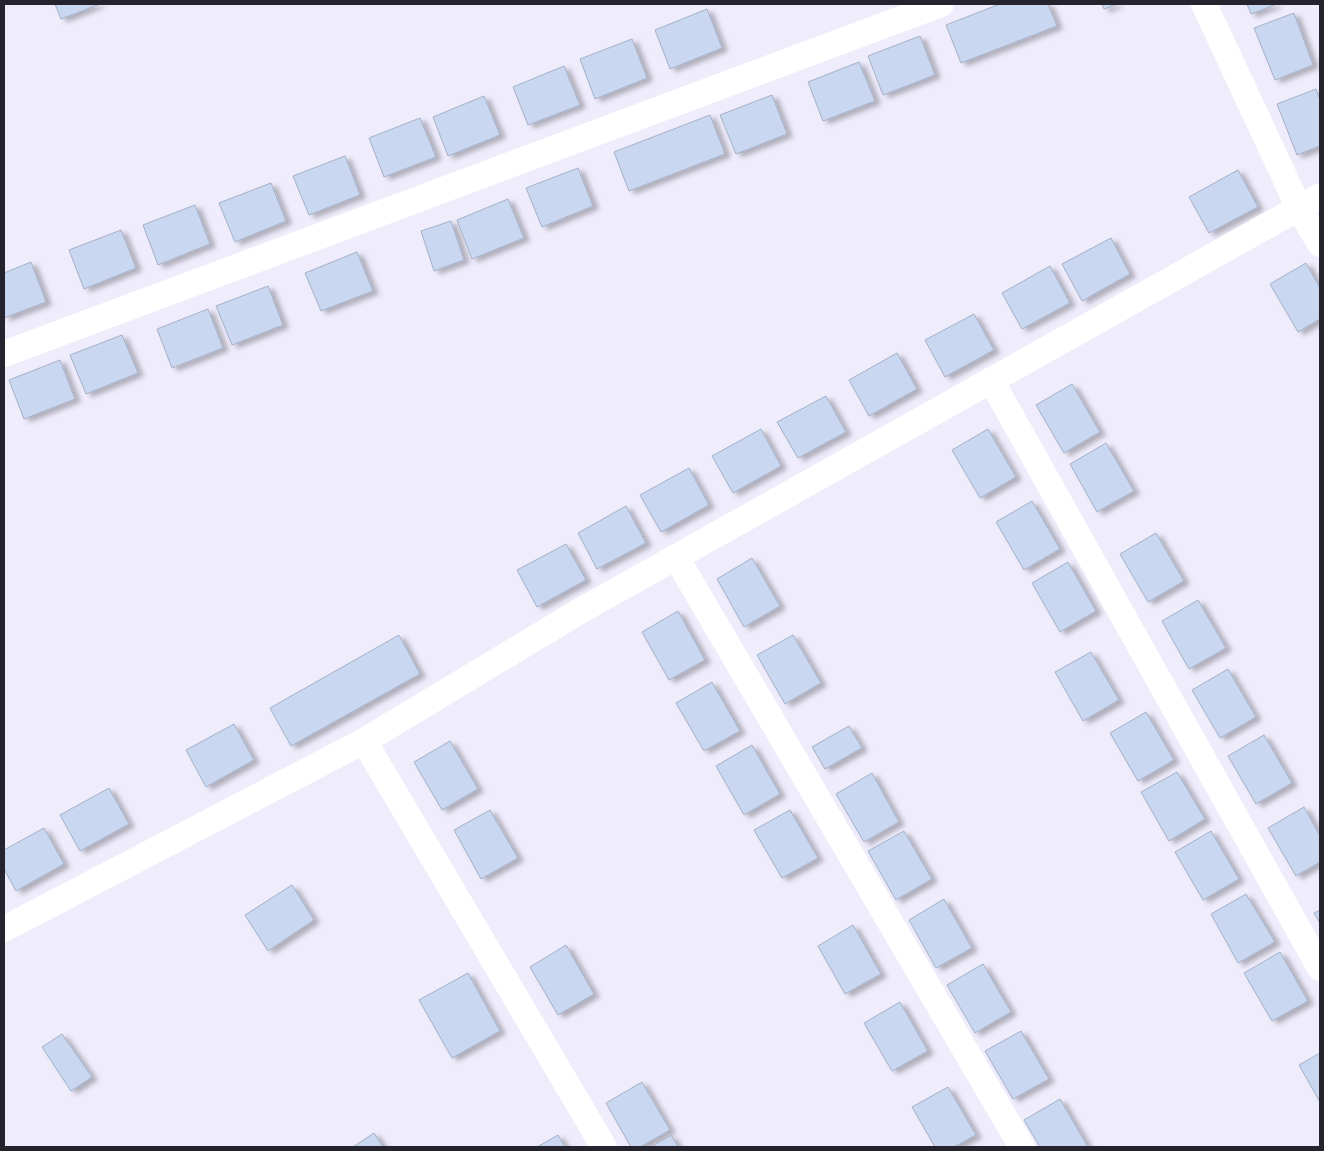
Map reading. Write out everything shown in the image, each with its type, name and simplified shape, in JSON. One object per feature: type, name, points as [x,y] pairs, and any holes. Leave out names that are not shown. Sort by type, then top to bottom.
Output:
[{"type":"street","points":[[4,354],[941,4]]},
{"type":"street","points":[[1204,4],[1309,202],[1320,244]]},
{"type":"street","points":[[4,929],[364,741],[580,611],[1309,202]]},
{"type":"street","points":[[991,380],[1320,968]]},
{"type":"street","points":[[676,557],[1022,1147]]},
{"type":"street","points":[[364,741],[604,1147]]},
{"type":"building","points":[[55,4],[100,4],[61,19]]},
{"type":"building","points":[[1000,4],[1048,4],[1057,26],[961,63],[946,25]]},
{"type":"building","points":[[1102,4],[1118,4],[1104,9]]},
{"type":"building","points":[[1247,4],[1277,4],[1251,14]]},
{"type":"building","points":[[707,9],[722,48],[670,69],[655,30]]},
{"type":"building","points":[[1294,13],[1313,65],[1275,80],[1254,28]]},
{"type":"building","points":[[920,36],[935,75],[883,95],[868,56]]},
{"type":"building","points":[[632,39],[647,78],[595,99],[580,59]]},
{"type":"building","points":[[859,62],[875,101],[823,121],[808,82]]},
{"type":"building","points":[[564,66],[580,105],[528,125],[513,87]]},
{"type":"building","points":[[1316,89],[1320,100],[1320,146],[1297,155],[1277,104]]},
{"type":"building","points":[[772,95],[787,134],[736,154],[720,115]]},
{"type":"building","points":[[484,96],[500,135],[448,156],[433,117]]},
{"type":"building","points":[[710,115],[725,154],[629,191],[614,152]]},
{"type":"building","points":[[420,118],[436,157],[384,177],[369,138]]},
{"type":"building","points":[[345,156],[360,195],[309,215],[293,176]]},
{"type":"building","points":[[578,168],[593,206],[542,227],[526,188]]},
{"type":"building","points":[[1238,170],[1258,207],[1209,233],[1189,197]]},
{"type":"building","points":[[271,183],[286,221],[235,242],[219,203]]},
{"type":"building","points":[[508,199],[524,238],[472,259],[457,220]]},
{"type":"building","points":[[195,205],[210,244],[158,265],[143,225]]},
{"type":"building","points":[[451,221],[464,260],[434,271],[421,231]]},
{"type":"building","points":[[121,230],[136,268],[84,289],[69,250]]},
{"type":"building","points":[[1111,238],[1130,274],[1082,301],[1062,264]]},
{"type":"building","points":[[357,252],[373,291],[321,311],[305,273]]},
{"type":"building","points":[[31,262],[46,302],[4,318],[4,273]]},
{"type":"building","points":[[1306,263],[1320,288],[1320,319],[1298,332],[1270,284]]},
{"type":"building","points":[[1050,266],[1070,303],[1022,329],[1002,293]]},
{"type":"building","points":[[268,286],[283,325],[232,345],[216,306]]},
{"type":"building","points":[[208,309],[223,348],[172,368],[157,329]]},
{"type":"building","points":[[974,314],[994,350],[945,377],[925,340]]},
{"type":"building","points":[[122,335],[138,373],[86,394],[70,355]]},
{"type":"building","points":[[897,353],[917,389],[869,416],[849,380]]},
{"type":"building","points":[[60,360],[75,399],[24,419],[9,380]]},
{"type":"building","points":[[1072,384],[1100,432],[1064,453],[1036,405]]},
{"type":"building","points":[[826,396],[846,432],[798,458],[777,422]]},
{"type":"building","points":[[761,429],[781,466],[733,493],[712,456]]},
{"type":"building","points":[[988,429],[1016,477],[980,498],[952,450]]},
{"type":"building","points":[[1106,443],[1134,491],[1097,512],[1070,464]]},
{"type":"building","points":[[689,468],[709,505],[661,532],[640,495]]},
{"type":"building","points":[[1032,501],[1060,549],[1024,570],[996,522]]},
{"type":"building","points":[[626,506],[646,543],[597,569],[578,533]]},
{"type":"building","points":[[1156,533],[1184,581],[1148,602],[1120,554]]},
{"type":"building","points":[[566,544],[586,580],[537,607],[517,570]]},
{"type":"building","points":[[752,558],[780,606],[744,627],[717,579]]},
{"type":"building","points":[[1068,562],[1096,611],[1060,632],[1032,583]]},
{"type":"building","points":[[1198,600],[1226,648],[1189,669],[1162,621]]},
{"type":"building","points":[[678,611],[705,660],[669,680],[642,632]]},
{"type":"building","points":[[399,635],[420,674],[291,746],[270,708]]},
{"type":"building","points":[[793,635],[821,683],[785,704],[757,655]]},
{"type":"building","points":[[1091,652],[1119,700],[1083,721],[1055,672]]},
{"type":"building","points":[[1228,669],[1256,717],[1220,738],[1192,690]]},
{"type":"building","points":[[712,682],[740,731],[704,751],[676,703]]},
{"type":"building","points":[[1146,712],[1174,760],[1138,781],[1110,733]]},
{"type":"building","points":[[234,724],[254,760],[206,787],[186,750]]},
{"type":"building","points":[[849,726],[862,748],[825,769],[812,747]]},
{"type":"building","points":[[1264,735],[1292,783],[1256,804],[1228,756]]},
{"type":"building","points":[[450,741],[478,789],[442,810],[414,762]]},
{"type":"building","points":[[752,745],[780,794],[744,815],[716,766]]},
{"type":"building","points":[[1177,772],[1205,819],[1169,841],[1141,792]]},
{"type":"building","points":[[872,773],[899,822],[864,842],[836,794]]},
{"type":"building","points":[[109,788],[129,824],[80,851],[60,815]]},
{"type":"building","points":[[1304,807],[1320,836],[1320,862],[1296,876],[1268,828]]},
{"type":"building","points":[[490,810],[518,858],[481,879],[454,830]]},
{"type":"building","points":[[790,810],[818,858],[782,878],[754,830]]},
{"type":"building","points":[[44,828],[64,864],[16,891],[4,869],[4,850]]},
{"type":"building","points":[[904,831],[932,879],[896,900],[868,851]]},
{"type":"building","points":[[1211,831],[1239,879],[1203,900],[1175,852]]},
{"type":"building","points":[[292,885],[314,920],[268,951],[245,915]]},
{"type":"building","points":[[1246,894],[1275,942],[1238,963],[1211,914]]},
{"type":"building","points":[[944,899],[972,948],[936,968],[909,920]]},
{"type":"building","points":[[1320,910],[1320,923],[1314,913]]},
{"type":"building","points":[[853,925],[881,974],[845,994],[818,946]]},
{"type":"building","points":[[566,945],[594,994],[558,1015],[530,967]]},
{"type":"building","points":[[1280,952],[1308,1001],[1272,1021],[1244,973]]},
{"type":"building","points":[[983,964],[1011,1012],[975,1033],[947,985]]},
{"type":"building","points":[[468,973],[500,1031],[452,1058],[419,1000]]},
{"type":"building","points":[[900,1002],[928,1051],[892,1071],[864,1023]]},
{"type":"building","points":[[1021,1031],[1049,1079],[1013,1099],[985,1051]]},
{"type":"building","points":[[62,1034],[92,1077],[71,1091],[42,1047]]},
{"type":"building","points":[[1320,1053],[1320,1102],[1299,1065]]},
{"type":"building","points":[[642,1082],[670,1130],[640,1147],[631,1147],[606,1103]]},
{"type":"building","points":[[948,1087],[976,1135],[954,1147],[935,1147],[912,1107]]},
{"type":"building","points":[[1060,1099],[1088,1147],[1040,1147],[1024,1120]]},
{"type":"building","points":[[374,1133],[383,1147],[353,1147]]},
{"type":"building","points":[[558,1135],[565,1147],[537,1147]]},
{"type":"building","points":[[671,1135],[678,1147],[651,1147]]}]
